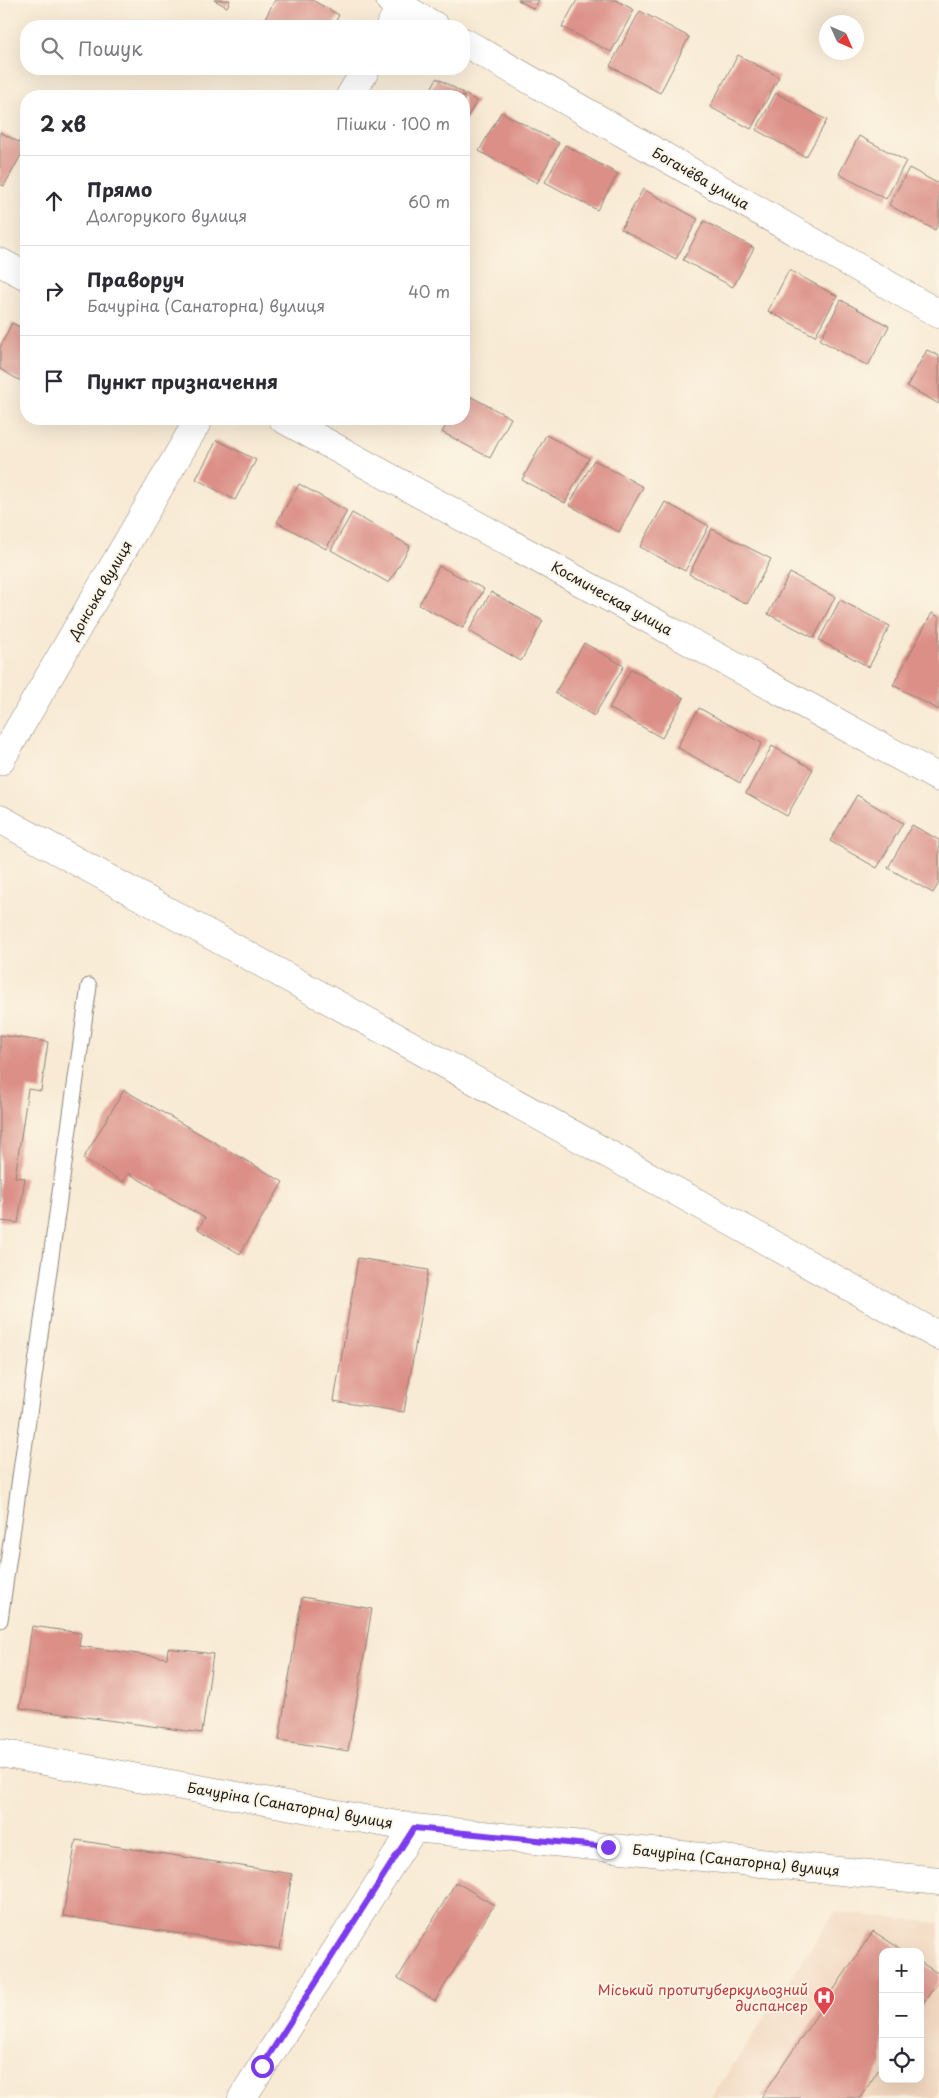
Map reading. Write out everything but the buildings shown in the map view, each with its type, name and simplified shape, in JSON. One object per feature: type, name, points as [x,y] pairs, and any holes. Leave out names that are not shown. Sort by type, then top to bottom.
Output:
[{"type":"street","points":[[396,8],[422,20]]},
{"type":"street","name":"Богачёва улица","points":[[470,45],[939,314]]},
{"type":"street","points":[[354,90],[362,75]]},
{"type":"street","points":[[0,262],[20,273]]},
{"type":"street","name":"Донська вулиця","points":[[0,761],[196,425]]},
{"type":"street","name":"Космическая улица","points":[[294,425],[849,727],[939,778]]},
{"type":"street","points":[[0,819],[939,1336]]},
{"type":"street","name":"Бачуріна (Санаторна) вулиця","points":[[0,1753],[414,1828],[939,1881]]},
{"type":"street","points":[[242,2098],[414,1828]]},
{"type":"lane","points":[[0,1620],[89,986]]},
{"type":"shaded area","name":"Міський протитуберкульозний диспансер","points":[[835,1912],[939,1923],[939,2092],[935,2098],[711,2098]]},
{"type":"place","name":"Міський протитуберкульозний диспансер","points":[[824,2016]]},
{"type":"route","points":[[262,2066],[414,1828],[608,1847]]}]
